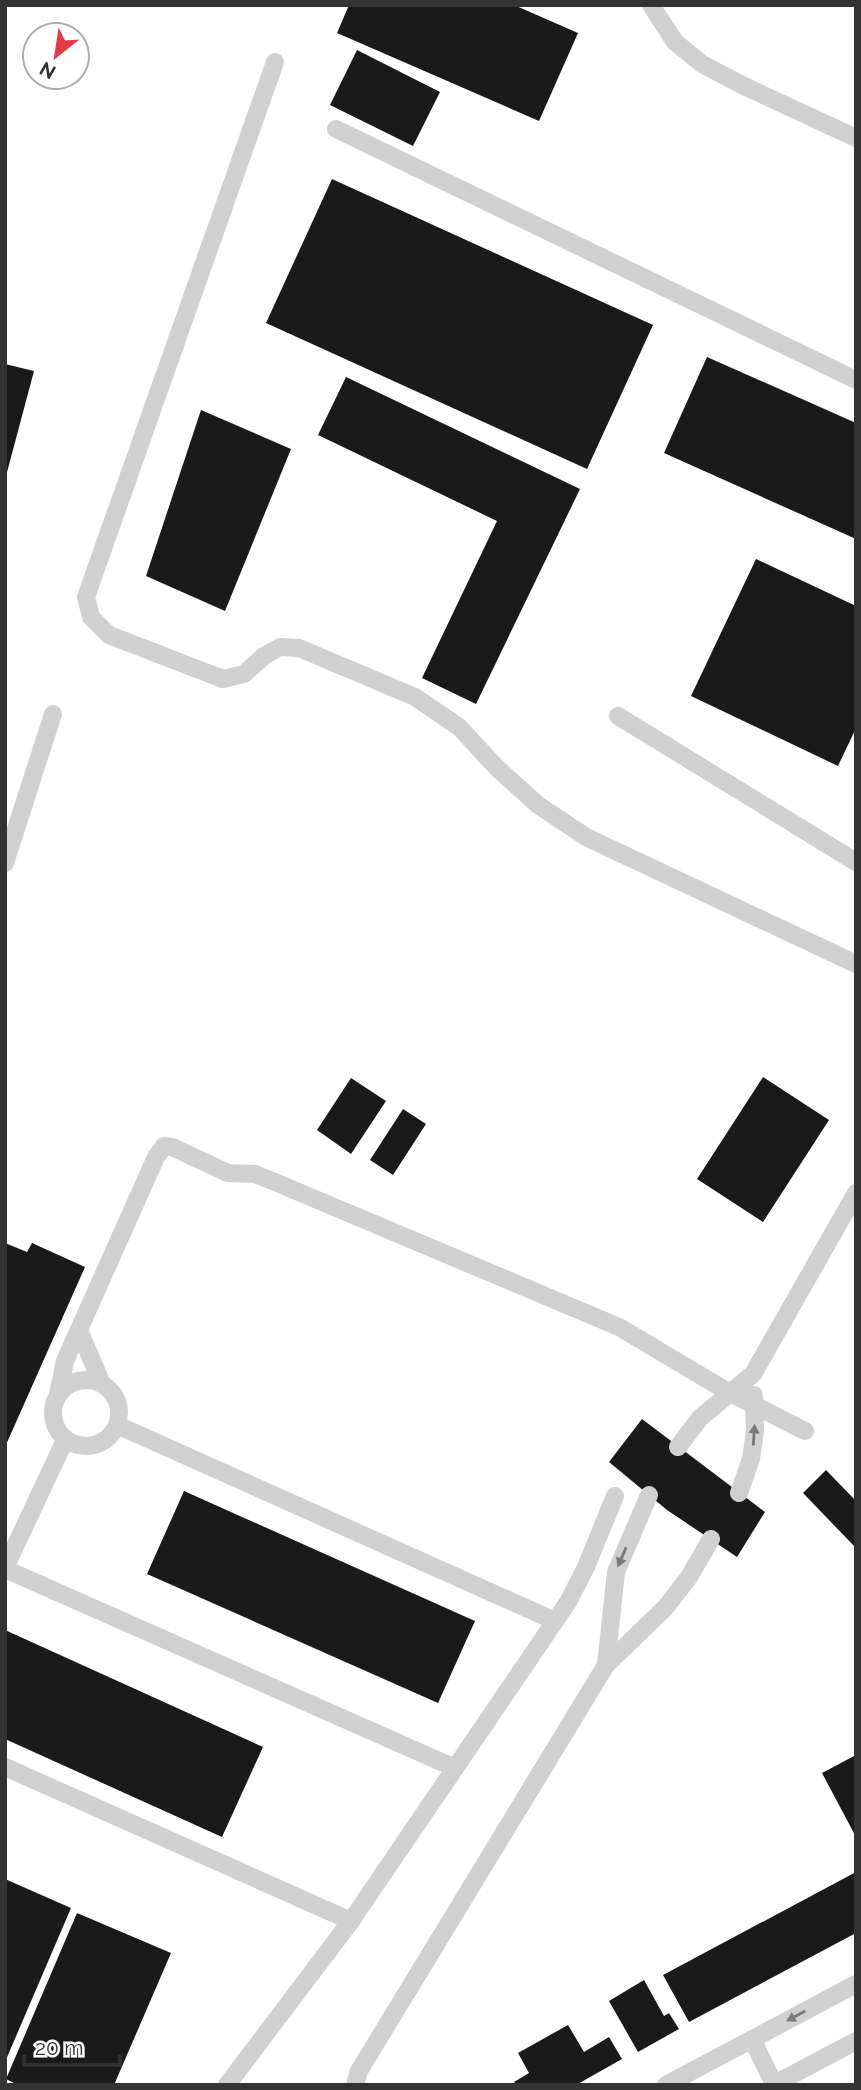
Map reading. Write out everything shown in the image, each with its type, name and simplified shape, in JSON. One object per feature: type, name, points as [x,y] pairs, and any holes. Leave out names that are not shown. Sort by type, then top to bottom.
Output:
[{"type":"lane","points":[[651,5],[674,42],[702,64],[856,138]]},
{"type":"lane","points":[[275,62],[86,597],[91,617],[109,635],[223,679],[243,674],[264,656],[280,647],[299,648],[415,697],[459,727],[497,768],[538,805],[586,837],[856,964]]},
{"type":"lane","points":[[336,129],[856,380]]},
{"type":"lane","points":[[5,863],[53,714]]},
{"type":"lane","points":[[618,716],[856,862]]},
{"type":"lane","points":[[58,1394],[65,1386],[75,1381],[87,1379],[102,1384],[114,1394],[119,1404],[117,1425],[112,1434],[94,1445],[83,1446],[65,1440],[52,1416],[53,1405],[65,1362],[156,1157],[164,1146],[173,1147],[228,1173],[255,1174],[619,1327],[730,1393],[805,1432]]},
{"type":"lane","points":[[678,1447],[699,1418],[753,1374],[856,1193]]},
{"type":"lane","points":[[79,1330],[102,1384]]},
{"type":"lane","points":[[739,1493],[751,1459],[755,1431],[753,1374]]},
{"type":"lane","points":[[117,1425],[555,1621]]},
{"type":"lane","points":[[65,1440],[5,1569],[455,1768]]},
{"type":"lane","points":[[606,1665],[616,1572],[649,1494]]},
{"type":"lane","points":[[227,2085],[351,1922],[568,1602],[586,1567],[615,1496]]},
{"type":"lane","points":[[355,2085],[359,2071],[606,1665],[666,1607],[690,1577],[711,1539]]},
{"type":"lane","points":[[5,1767],[351,1922]]},
{"type":"lane","points":[[666,2085],[856,1984]]},
{"type":"lane","points":[[752,2039],[774,2085],[856,2041]]},
{"type":"building","points":[[349,5],[514,5],[578,33],[539,121],[337,33]]},
{"type":"building","points":[[357,50],[440,92],[413,146],[330,105]]},
{"type":"building","points":[[332,179],[653,325],[587,469],[266,323]]},
{"type":"building","points":[[707,357],[856,423],[856,539],[664,453]]},
{"type":"building","points":[[5,364],[34,371],[6,476],[5,476]]},
{"type":"building","points":[[346,377],[580,489],[476,704],[422,678],[497,521],[318,435]]},
{"type":"building","points":[[201,410],[291,449],[225,611],[146,576]]},
{"type":"building","points":[[756,559],[856,606],[856,728],[838,766],[691,696]]},
{"type":"building","points":[[763,1077],[829,1120],[763,1222],[697,1179]]},
{"type":"building","points":[[351,1078],[386,1101],[351,1154],[317,1130]]},
{"type":"building","points":[[403,1109],[426,1124],[393,1175],[370,1160]]},
{"type":"building","points":[[5,1243],[27,1252],[32,1243],[85,1267],[5,1447]]},
{"type":"building","points":[[642,1419],[765,1512],[737,1557],[667,1510],[609,1462]]},
{"type":"building","points":[[826,1470],[856,1501],[856,1548],[803,1493]]},
{"type":"building","points":[[184,1491],[475,1621],[438,1703],[147,1574]]},
{"type":"building","points":[[5,1630],[263,1747],[222,1837],[5,1739]]},
{"type":"building","points":[[856,1755],[856,1837],[822,1773]]},
{"type":"building","points":[[856,1872],[856,1933],[689,2022],[663,1975]]},
{"type":"building","points":[[5,1879],[71,1908],[5,2062]]},
{"type":"building","points":[[77,1913],[171,1953],[114,2085],[18,2085],[6,2079]]},
{"type":"building","points":[[644,1980],[664,2016],[669,2013],[679,2029],[638,2052],[609,2001]]},
{"type":"building","points":[[568,2025],[584,2052],[609,2037],[622,2059],[576,2085],[516,2085],[514,2082],[529,2073],[518,2053]]}]
